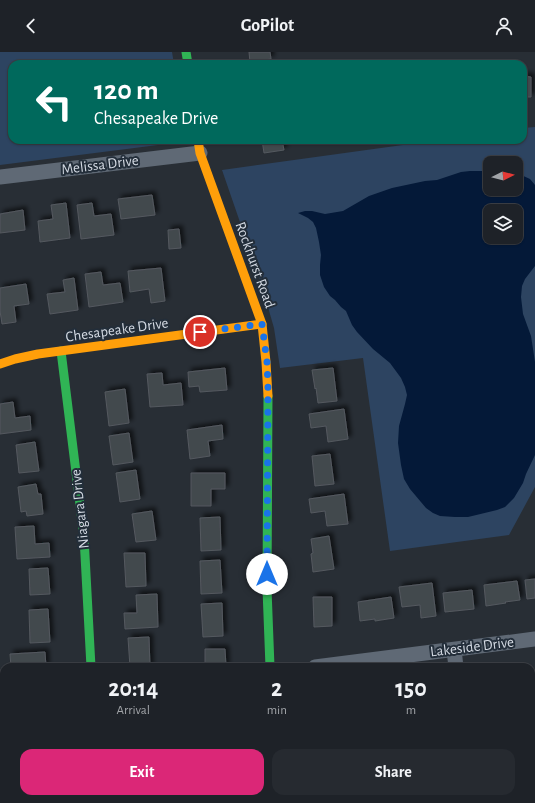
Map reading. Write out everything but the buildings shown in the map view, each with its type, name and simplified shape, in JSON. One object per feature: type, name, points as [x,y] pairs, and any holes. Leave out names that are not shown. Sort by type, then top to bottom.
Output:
[{"type":"street","name":"Melissa Drive","points":[[0,177],[199,147]]},
{"type":"street","name":"Rockhurst Road","points":[[199,147],[262,324],[267,362],[268,386],[267,589],[270,663]]},
{"type":"street","name":"Chesapeake Drive","points":[[0,364],[35,354],[262,324]]},
{"type":"street","name":"Niagara Drive","points":[[61,351],[84,537],[91,663]]},
{"type":"street","name":"Lakeside Drive","points":[[348,663],[535,639]]},
{"type":"street","points":[[454,650],[456,663]]},
{"type":"shaded area","points":[[0,52],[172,52],[173,60],[8,60],[8,144],[166,144],[0,165]]},
{"type":"shaded area","points":[[535,127],[535,487],[509,535],[390,551],[363,358],[280,368],[274,328],[261,283],[222,170],[410,144],[527,144],[527,128]]},
{"type":"shaded area","points":[[483,171],[483,196],[523,196],[523,176],[530,179],[535,185],[535,266],[525,279],[522,286],[521,297],[523,314],[531,336],[535,362],[535,455],[523,483],[514,498],[505,507],[468,517],[455,517],[440,516],[426,508],[410,489],[404,479],[398,443],[399,426],[407,395],[405,387],[401,378],[390,363],[373,349],[357,332],[346,311],[330,296],[324,287],[320,275],[321,255],[316,228],[313,222],[298,213],[312,211],[325,214],[343,211],[369,196],[392,188],[437,180],[461,172]]},
{"type":"traffic: fast","points":[[186,52],[187,60]]},
{"type":"traffic: fast","points":[[61,351],[84,537],[91,663]]},
{"type":"traffic: fast","points":[[268,396],[267,589],[270,663]]},
{"type":"traffic: slow","points":[[199,144],[200,153],[262,324],[268,396]]},
{"type":"traffic: slow","points":[[0,364],[38,354],[262,324]]},
{"type":"route","points":[[200,332],[262,324],[267,362],[268,386],[267,574]]}]
